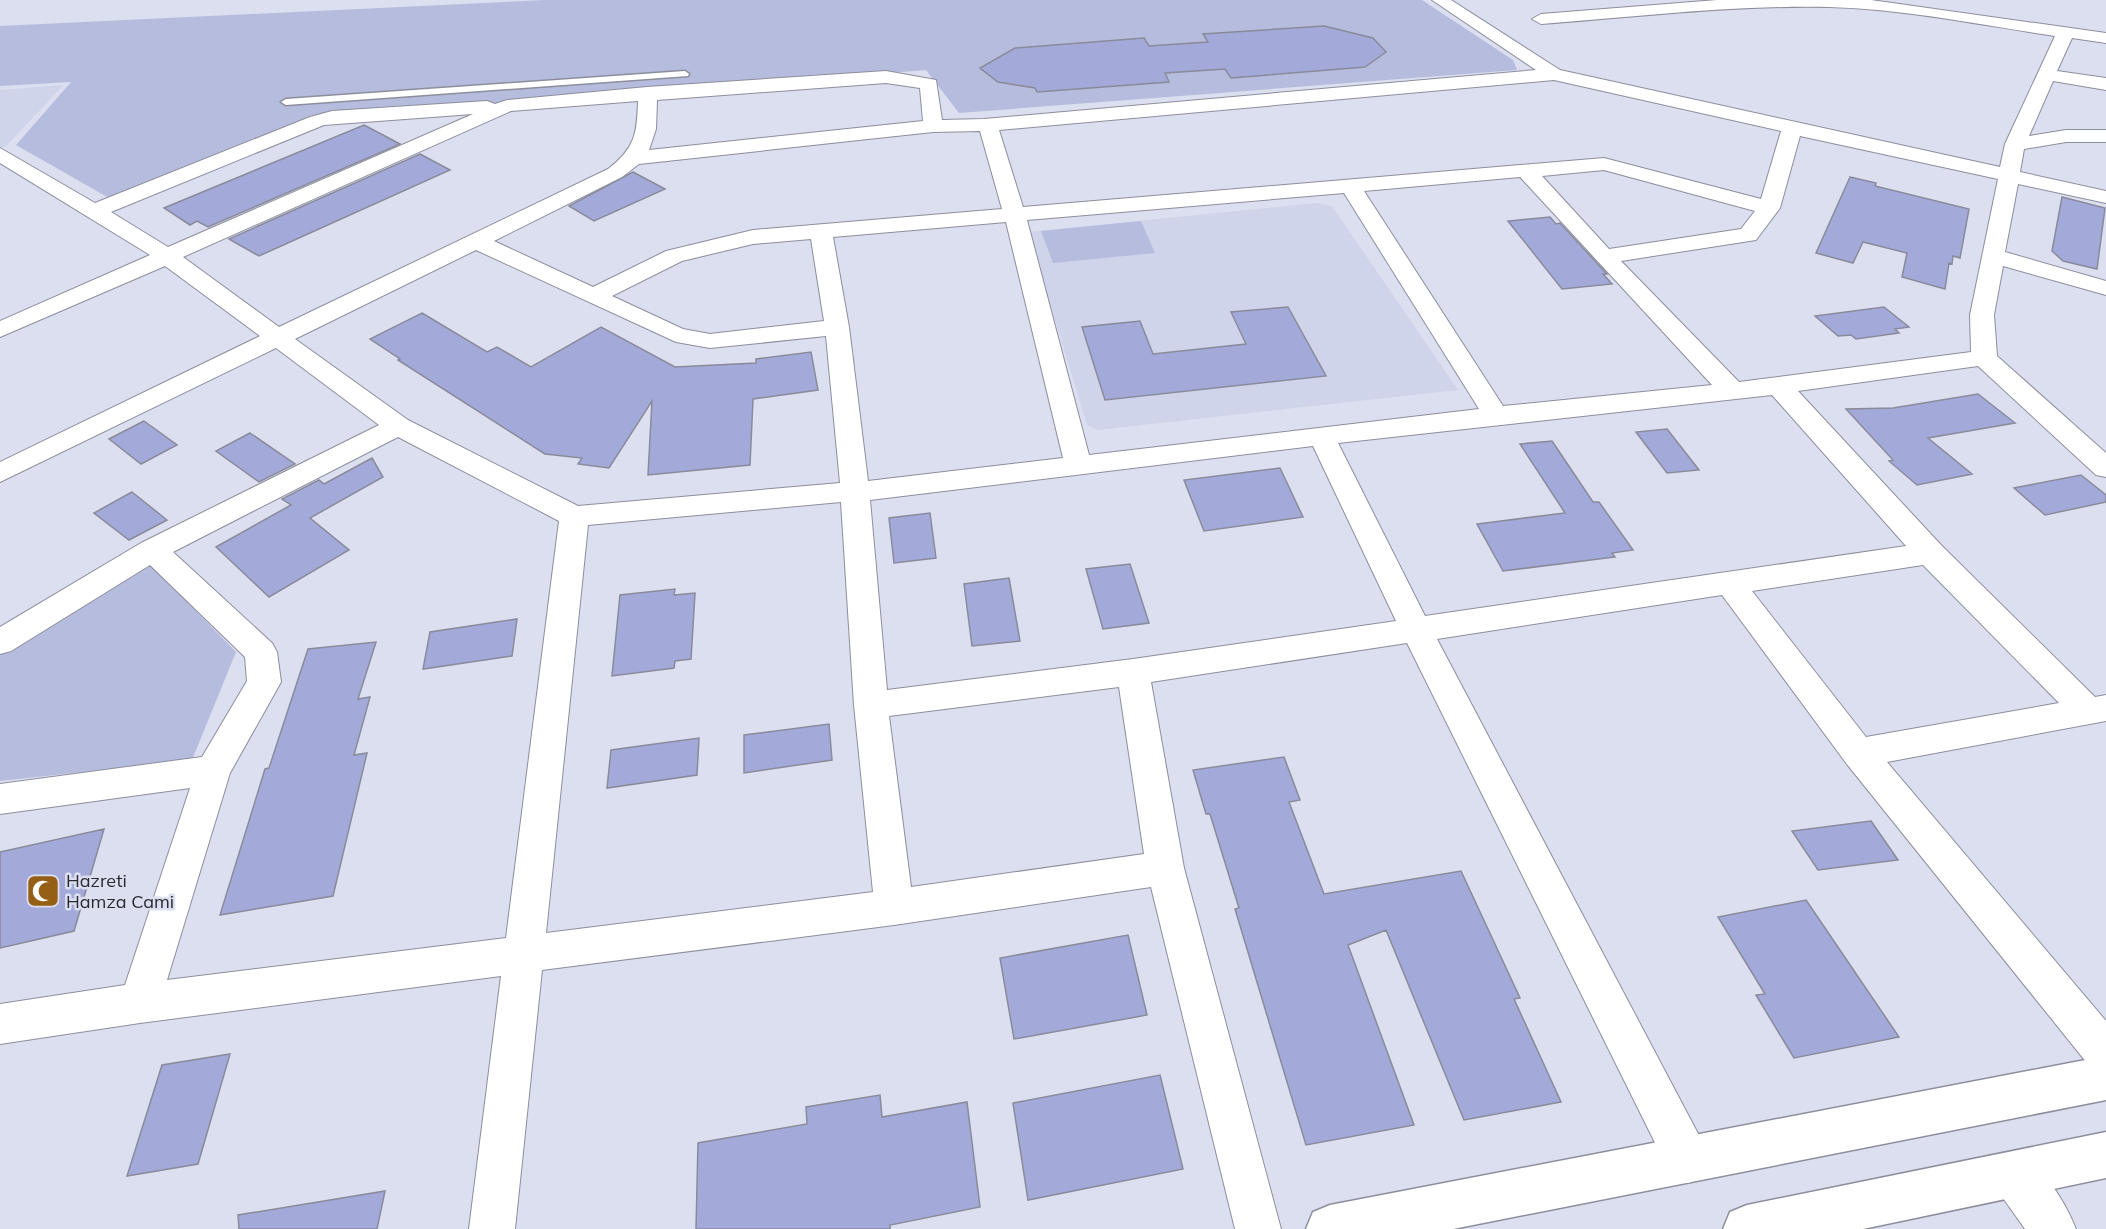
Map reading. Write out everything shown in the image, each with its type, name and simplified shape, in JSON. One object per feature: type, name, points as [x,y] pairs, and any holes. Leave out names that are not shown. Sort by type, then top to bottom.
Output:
[{"type":"street","points":[[1440,0],[1554,74]]},
{"type":"street","points":[[1541,19],[1740,3],[1811,2],[1878,6],[2106,38]]},
{"type":"street","points":[[2066,32],[2014,144],[1995,256],[1982,315],[1984,358],[2106,468]]},
{"type":"street","points":[[634,158],[933,126],[984,125],[1554,74],[2106,197]]},
{"type":"street","points":[[2047,75],[2106,84]]},
{"type":"street","points":[[95,211],[324,119],[647,93],[886,77],[929,84],[933,126]]},
{"type":"street","points":[[0,473],[615,173],[634,158],[647,134],[647,93]]},
{"type":"street","points":[[0,330],[507,106]]},
{"type":"street","points":[[984,125],[988,125],[1015,215],[1077,464]]},
{"type":"street","points":[[1604,257],[1748,235],[1768,208],[1792,128]]},
{"type":"street","points":[[2014,144],[2066,136],[2106,136]]},
{"type":"street","points":[[0,154],[168,257],[398,426],[574,516],[855,492],[1496,415],[1779,386],[1984,358]]},
{"type":"street","points":[[594,296],[674,256],[753,237],[1604,164],[1768,208]]},
{"type":"street","points":[[1526,171],[1604,257],[1733,391]]},
{"type":"street","points":[[1350,186],[1496,415]]},
{"type":"street","points":[[821,230],[837,327],[855,492],[871,705],[894,907]]},
{"type":"street","points":[[474,240],[676,335],[710,341],[837,327]]},
{"type":"street","points":[[1995,256],[2106,288]]},
{"type":"street","points":[[1779,386],[1930,554],[2097,709]]},
{"type":"street","points":[[0,642],[152,550],[398,426]]},
{"type":"street","points":[[1322,437],[1415,628],[1688,1161]]},
{"type":"street","points":[[492,1229],[574,516]]},
{"type":"street","points":[[140,1003],[213,770],[264,682],[261,652],[152,550]]},
{"type":"street","points":[[871,705],[1133,672],[1415,628],[1930,554]]},
{"type":"street","points":[[1730,584],[1858,753],[2106,1053]]},
{"type":"street","points":[[1133,672],[1165,868],[1258,1229]]},
{"type":"street","points":[[1858,753],[2097,709]]},
{"type":"street","points":[[0,799],[213,770]]},
{"type":"street","points":[[0,1024],[140,1003],[894,907],[1165,868]]},
{"type":"street","points":[[1330,1229],[2106,1078]]},
{"type":"street","points":[[1747,1229],[2106,1155]]},
{"type":"street","points":[[2014,1175],[2053,1229]]},
{"type":"lane","points":[[286,102],[685,74]]},
{"type":"lane","points":[[507,106],[514,86]]},
{"type":"shaded area","points":[[545,0],[1422,0],[1513,60],[1517,70],[959,113],[926,70],[300,120],[109,198],[16,145],[71,82],[0,86],[0,26]]},
{"type":"shaded area","points":[[64,85],[5,147],[0,147],[0,90]]},
{"type":"shaded area","points":[[1317,203],[1332,206],[1458,390],[1097,430],[1087,425],[1028,232]]},
{"type":"shaded area","points":[[1141,221],[1155,253],[1053,263],[1041,231]]},
{"type":"shaded area","points":[[152,566],[236,652],[192,760],[0,781],[0,654],[128,574]]},
{"type":"building","points":[[1324,26],[1373,38],[1386,52],[1365,67],[1231,78],[1225,69],[1165,73],[1169,82],[1037,92],[1035,88],[998,82],[980,68],[1015,48],[1144,38],[1149,46],[1208,42],[1203,34]]},
{"type":"building","points":[[364,125],[400,144],[208,227],[197,221],[190,225],[164,208]]},
{"type":"building","points":[[420,154],[450,170],[259,256],[229,239]]},
{"type":"building","points":[[633,172],[665,189],[594,221],[569,206]]},
{"type":"building","points":[[1850,177],[1876,183],[1875,186],[1969,209],[1960,258],[1953,256],[1952,264],[1949,263],[1945,289],[1902,277],[1907,253],[1863,242],[1853,263],[1816,253]]},
{"type":"building","points":[[2062,197],[2105,208],[2097,269],[2063,261],[2052,251]]},
{"type":"building","points":[[1550,217],[1556,224],[1560,223],[1607,274],[1603,274],[1612,284],[1562,289],[1508,221]]},
{"type":"building","points":[[1288,307],[1326,376],[1105,400],[1082,327],[1140,321],[1153,354],[1246,344],[1231,312]]},
{"type":"building","points":[[1884,307],[1909,327],[1895,329],[1899,333],[1856,339],[1851,335],[1838,336],[1815,316]]},
{"type":"building","points":[[422,313],[487,352],[497,347],[531,367],[601,327],[675,367],[756,363],[756,359],[811,352],[818,390],[753,399],[750,465],[648,475],[652,401],[609,468],[578,464],[582,458],[545,454],[398,360],[400,359],[370,339]]},
{"type":"building","points":[[1978,394],[2015,423],[1928,438],[1972,474],[1917,485],[1889,461],[1893,460],[1846,409],[1893,408]]},
{"type":"building","points":[[144,421],[177,445],[141,464],[109,439]]},
{"type":"building","points":[[1667,429],[1699,470],[1667,473],[1636,432]]},
{"type":"building","points":[[250,433],[295,464],[259,482],[216,451]]},
{"type":"building","points":[[1552,441],[1593,502],[1599,502],[1633,550],[1612,553],[1615,557],[1503,571],[1477,524],[1565,513],[1520,444]]},
{"type":"building","points":[[372,458],[383,477],[310,518],[349,550],[269,597],[216,547],[291,505],[282,499],[319,480],[324,484]]},
{"type":"building","points":[[1280,468],[1303,517],[1204,531],[1184,480]]},
{"type":"building","points":[[2081,475],[2106,495],[2106,502],[2045,515],[2014,488]]},
{"type":"building","points":[[132,492],[167,520],[129,540],[94,513]]},
{"type":"building","points":[[930,513],[936,558],[894,563],[889,518]]},
{"type":"building","points":[[1130,564],[1149,623],[1103,629],[1086,569]]},
{"type":"building","points":[[1009,578],[1020,641],[972,646],[964,584]]},
{"type":"building","points":[[675,589],[674,595],[695,593],[691,659],[675,661],[674,668],[612,676],[620,595]]},
{"type":"building","points":[[517,619],[512,656],[423,669],[430,632]]},
{"type":"building","points":[[376,642],[358,699],[370,697],[354,755],[367,753],[333,896],[220,915],[265,769],[269,768],[308,649]]},
{"type":"building","points":[[829,724],[832,760],[744,773],[744,735]]},
{"type":"building","points":[[699,738],[697,775],[607,788],[611,750]]},
{"type":"building","points":[[1284,757],[1300,800],[1289,802],[1324,894],[1461,871],[1520,998],[1514,999],[1561,1102],[1464,1120],[1386,930],[1348,945],[1414,1125],[1306,1145],[1235,909],[1239,908],[1210,814],[1206,814],[1193,770]]},
{"type":"building","points":[[1871,821],[1898,860],[1818,870],[1792,831]]},
{"type":"building","name":"Hazreti Hamza Cami","points":[[104,829],[74,931],[0,948],[0,852]]},
{"type":"building","points":[[1806,900],[1899,1037],[1794,1058],[1756,995],[1765,994],[1718,917]]},
{"type":"building","points":[[1128,935],[1147,1015],[1014,1039],[1000,958]]},
{"type":"building","points":[[230,1054],[198,1164],[127,1176],[162,1065]]},
{"type":"building","points":[[1160,1075],[1183,1169],[1028,1200],[1013,1103]]},
{"type":"building","points":[[880,1095],[882,1117],[967,1102],[980,1207],[890,1225],[890,1229],[696,1229],[698,1143],[807,1124],[806,1107]]},
{"type":"building","points":[[385,1191],[377,1229],[239,1229],[238,1215]]},
{"type":"place","name":"Hazreti Hamza Cami","points":[[43,891]]}]
